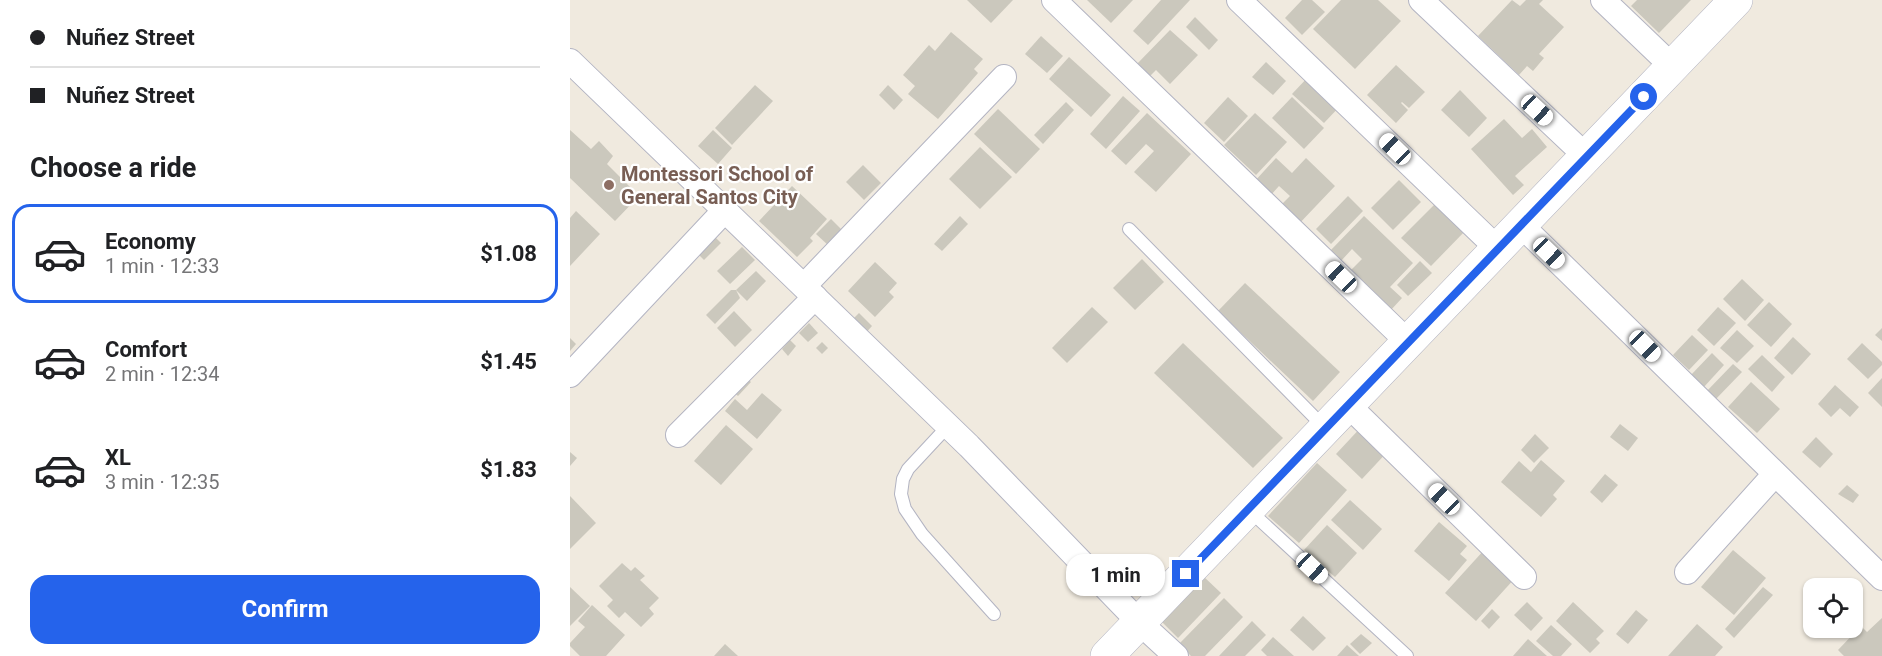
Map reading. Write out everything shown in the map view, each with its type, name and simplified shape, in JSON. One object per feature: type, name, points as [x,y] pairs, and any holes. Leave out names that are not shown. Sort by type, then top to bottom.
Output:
[{"type":"street","points":[[1054,0],[1408,342]]},
{"type":"street","points":[[1239,0],[1498,249]]},
{"type":"street","points":[[1421,0],[1587,157]]},
{"type":"street","points":[[1603,0],[1672,67]]},
{"type":"street","points":[[1107,656],[1736,0]]},
{"type":"street","points":[[570,61],[948,426],[1176,656]]},
{"type":"street","points":[[678,435],[1004,77]]},
{"type":"street","points":[[570,375],[725,210]]},
{"type":"street","points":[[1521,225],[1882,578]]},
{"type":"street","points":[[1348,405],[1524,577]]},
{"type":"street","points":[[1687,572],[1775,474]]},
{"type":"lane","points":[[1129,229],[1326,429]]},
{"type":"lane","points":[[948,426],[908,469],[903,479],[901,494],[905,509],[922,534],[994,614]]},
{"type":"lane","points":[[1248,509],[1407,656]]},
{"type":"building","points":[[967,0],[1013,0],[991,23]]},
{"type":"building","points":[[1087,0],[1133,0],[1111,23]]},
{"type":"building","points":[[1161,0],[1190,0],[1148,45],[1133,31]]},
{"type":"building","points":[[1302,0],[1312,0],[1325,12],[1302,35],[1285,18]]},
{"type":"building","points":[[1341,0],[1378,0],[1401,21],[1355,69],[1313,29]]},
{"type":"building","points":[[1512,0],[1520,6],[1526,0],[1543,0],[1539,4],[1564,27],[1539,54],[1544,58],[1533,71],[1527,66],[1519,75],[1478,36]]},
{"type":"building","points":[[1637,0],[1691,0],[1659,33],[1631,6]]},
{"type":"building","points":[[1195,17],[1218,40],[1209,50],[1186,27]]},
{"type":"building","points":[[1170,30],[1198,55],[1170,84],[1156,70],[1149,77],[1136,65]]},
{"type":"building","points":[[951,32],[983,59],[974,69],[978,73],[938,119],[908,94],[915,86],[903,75],[929,45],[935,51]]},
{"type":"building","points":[[1041,36],[1063,56],[1047,73],[1025,54]]},
{"type":"building","points":[[1069,57],[1111,95],[1091,117],[1049,79]]},
{"type":"building","points":[[1266,62],[1286,81],[1273,95],[1252,77]]},
{"type":"building","points":[[1396,65],[1425,92],[1409,108],[1401,103],[1408,110],[1396,123],[1367,95]]},
{"type":"building","points":[[1310,75],[1342,104],[1324,123],[1292,94]]},
{"type":"building","points":[[755,85],[773,101],[732,145],[715,128]]},
{"type":"building","points":[[888,85],[903,100],[894,110],[879,95]]},
{"type":"building","points":[[1460,90],[1487,118],[1469,137],[1441,110]]},
{"type":"building","points":[[1123,96],[1140,111],[1106,149],[1090,134]]},
{"type":"building","points":[[1228,97],[1248,116],[1224,142],[1204,123]]},
{"type":"building","points":[[1292,97],[1324,128],[1304,149],[1272,118]]},
{"type":"building","points":[[1066,102],[1074,110],[1043,144],[1034,135]]},
{"type":"building","points":[[998,109],[1040,149],[1016,174],[974,134]]},
{"type":"building","points":[[1147,113],[1191,154],[1156,192],[1134,172],[1154,151],[1146,144],[1126,165],[1111,151]]},
{"type":"building","points":[[1255,113],[1287,142],[1256,175],[1224,145]]},
{"type":"building","points":[[1504,119],[1522,138],[1532,129],[1547,147],[1515,176],[1524,185],[1513,195],[1471,149]]},
{"type":"building","points":[[570,130],[591,149],[599,141],[613,156],[607,164],[639,196],[615,221],[570,178]]},
{"type":"building","points":[[713,130],[732,148],[718,164],[698,146]]},
{"type":"building","points":[[980,147],[1012,177],[980,209],[949,179]]},
{"type":"building","points":[[1276,158],[1292,173],[1306,158],[1335,186],[1296,227],[1277,209],[1290,196],[1279,186],[1269,197],[1254,182]]},
{"type":"building","points":[[863,165],[881,183],[864,200],[846,182]]},
{"type":"building","points":[[1399,180],[1421,202],[1393,230],[1371,208]]},
{"type":"building","points":[[792,186],[827,219],[810,238],[813,241],[797,257],[759,221]]},
{"type":"building","points":[[1348,196],[1363,211],[1331,244],[1316,229]]},
{"type":"building","points":[[1438,201],[1467,229],[1431,266],[1401,238]]},
{"type":"building","points":[[576,211],[600,234],[570,266],[570,218]]},
{"type":"building","points":[[960,216],[968,224],[942,251],[934,244]]},
{"type":"building","points":[[1364,216],[1413,263],[1390,287],[1402,298],[1390,311],[1349,272],[1362,259],[1352,249],[1341,261],[1330,251]]},
{"type":"building","points":[[831,219],[843,231],[829,246],[816,234]]},
{"type":"building","points":[[710,232],[721,243],[704,260],[693,249]]},
{"type":"building","points":[[742,247],[755,260],[730,284],[717,271]]},
{"type":"building","points":[[1142,259],[1164,282],[1135,310],[1113,288]]},
{"type":"building","points":[[1420,261],[1432,273],[1408,296],[1397,285]]},
{"type":"building","points":[[875,262],[897,283],[889,292],[894,297],[875,317],[848,291]]},
{"type":"building","points":[[756,271],[766,281],[747,301],[736,290]]},
{"type":"building","points":[[1742,279],[1764,300],[1745,321],[1723,299]]},
{"type":"building","points":[[1245,283],[1340,372],[1313,401],[1218,311]]},
{"type":"building","points":[[731,290],[736,290],[740,298],[715,324],[706,315]]},
{"type":"building","points":[[1769,302],[1792,324],[1771,347],[1747,325]]},
{"type":"building","points":[[1092,307],[1108,322],[1067,363],[1052,348]]},
{"type":"building","points":[[1718,307],[1736,323],[1714,346],[1697,330]]},
{"type":"building","points":[[734,311],[752,330],[735,347],[717,328]]},
{"type":"building","points":[[859,313],[872,326],[864,335],[850,322]]},
{"type":"building","points":[[809,323],[818,333],[808,342],[799,333]]},
{"type":"building","points":[[1882,328],[1882,341],[1875,335]]},
{"type":"building","points":[[1737,330],[1754,346],[1737,363],[1720,348]]},
{"type":"building","points":[[1692,335],[1708,350],[1689,370],[1673,355]]},
{"type":"building","points":[[1793,337],[1811,354],[1792,375],[1774,358]]},
{"type":"building","points":[[570,338],[576,344],[570,351]]},
{"type":"building","points":[[790,340],[796,346],[788,356],[782,349]]},
{"type":"building","points":[[822,342],[828,348],[822,354],[816,348]]},
{"type":"building","points":[[1183,343],[1283,438],[1253,468],[1154,373]]},
{"type":"building","points":[[1862,343],[1882,362],[1882,365],[1868,379],[1847,359]]},
{"type":"building","points":[[1712,353],[1724,365],[1703,388],[1690,376]]},
{"type":"building","points":[[1762,355],[1785,377],[1772,392],[1748,369]]},
{"type":"building","points":[[1733,364],[1742,372],[1714,401],[1705,393]]},
{"type":"building","points":[[744,376],[751,382],[738,396],[731,390]]},
{"type":"building","points":[[1882,378],[1882,407],[1868,393]]},
{"type":"building","points":[[1751,382],[1780,409],[1757,433],[1728,407]]},
{"type":"building","points":[[1835,385],[1859,407],[1850,417],[1840,408],[1831,417],[1818,404]]},
{"type":"building","points":[[762,393],[782,410],[757,439],[725,411],[735,399],[747,410]]},
{"type":"building","points":[[1365,423],[1391,448],[1362,479],[1336,454]]},
{"type":"building","points":[[1620,424],[1638,438],[1628,451],[1610,437]]},
{"type":"building","points":[[726,425],[753,449],[721,485],[694,461]]},
{"type":"building","points":[[1535,434],[1549,448],[1534,463],[1521,450]]},
{"type":"building","points":[[1816,437],[1833,454],[1820,468],[1802,452]]},
{"type":"building","points":[[570,452],[577,458],[570,466]]},
{"type":"building","points":[[1541,460],[1565,481],[1553,495],[1557,499],[1541,517],[1501,482],[1519,461],[1531,472]]},
{"type":"building","points":[[1317,463],[1347,490],[1299,543],[1268,516]]},
{"type":"building","points":[[1605,474],[1618,485],[1602,503],[1590,492]]},
{"type":"building","points":[[1847,485],[1859,495],[1853,503],[1838,494]]},
{"type":"building","points":[[570,496],[596,523],[570,549]]},
{"type":"building","points":[[1350,500],[1382,529],[1363,550],[1331,520]]},
{"type":"building","points":[[1439,522],[1467,546],[1460,554],[1467,560],[1449,581],[1414,551]]},
{"type":"building","points":[[1327,525],[1357,553],[1335,577],[1304,550]]},
{"type":"building","points":[[1485,549],[1516,577],[1476,621],[1445,593]]},
{"type":"building","points":[[1733,550],[1766,578],[1734,615],[1701,587]]},
{"type":"building","points":[[622,563],[631,571],[635,567],[645,576],[640,580],[659,598],[649,608],[654,614],[641,627],[625,612],[619,618],[607,606],[613,600],[599,586]]},
{"type":"building","points":[[1203,576],[1221,593],[1178,638],[1160,620]]},
{"type":"building","points":[[570,587],[590,606],[570,626]]},
{"type":"building","points":[[1763,587],[1773,595],[1734,638],[1725,629]]},
{"type":"building","points":[[1224,598],[1243,617],[1205,656],[1191,656],[1179,644]]},
{"type":"building","points":[[1527,602],[1543,618],[1531,631],[1514,615]]},
{"type":"building","points":[[1573,602],[1604,631],[1596,639],[1600,643],[1590,653],[1556,621]]},
{"type":"building","points":[[592,605],[625,635],[606,656],[580,656],[570,646],[570,643],[585,627],[578,621]]},
{"type":"building","points":[[1492,609],[1500,617],[1489,629],[1481,621]]},
{"type":"building","points":[[1636,610],[1648,620],[1628,644],[1616,634]]},
{"type":"building","points":[[1303,616],[1326,638],[1313,651],[1290,630]]},
{"type":"building","points":[[1882,618],[1882,656],[1844,656],[1838,650],[1850,638],[1863,638],[1863,628],[1867,632]]},
{"type":"building","points":[[1252,621],[1266,635],[1245,656],[1219,656]]},
{"type":"building","points":[[1697,624],[1723,647],[1715,656],[1668,656]]},
{"type":"building","points":[[1551,625],[1572,644],[1561,656],[1553,656],[1536,641]]},
{"type":"building","points":[[1361,634],[1372,643],[1360,654],[1350,644]]},
{"type":"building","points":[[1273,637],[1294,656],[1267,656],[1261,650]]},
{"type":"building","points":[[1528,639],[1547,656],[1513,656]]},
{"type":"building","points":[[725,644],[738,656],[714,656]]},
{"type":"building","points":[[1347,645],[1359,656],[1337,656]]},
{"type":"place","name":"Montessori School of General Santos City","points":[[609,185]]},
{"type":"route","points":[[1186,574],[1644,97]]}]
